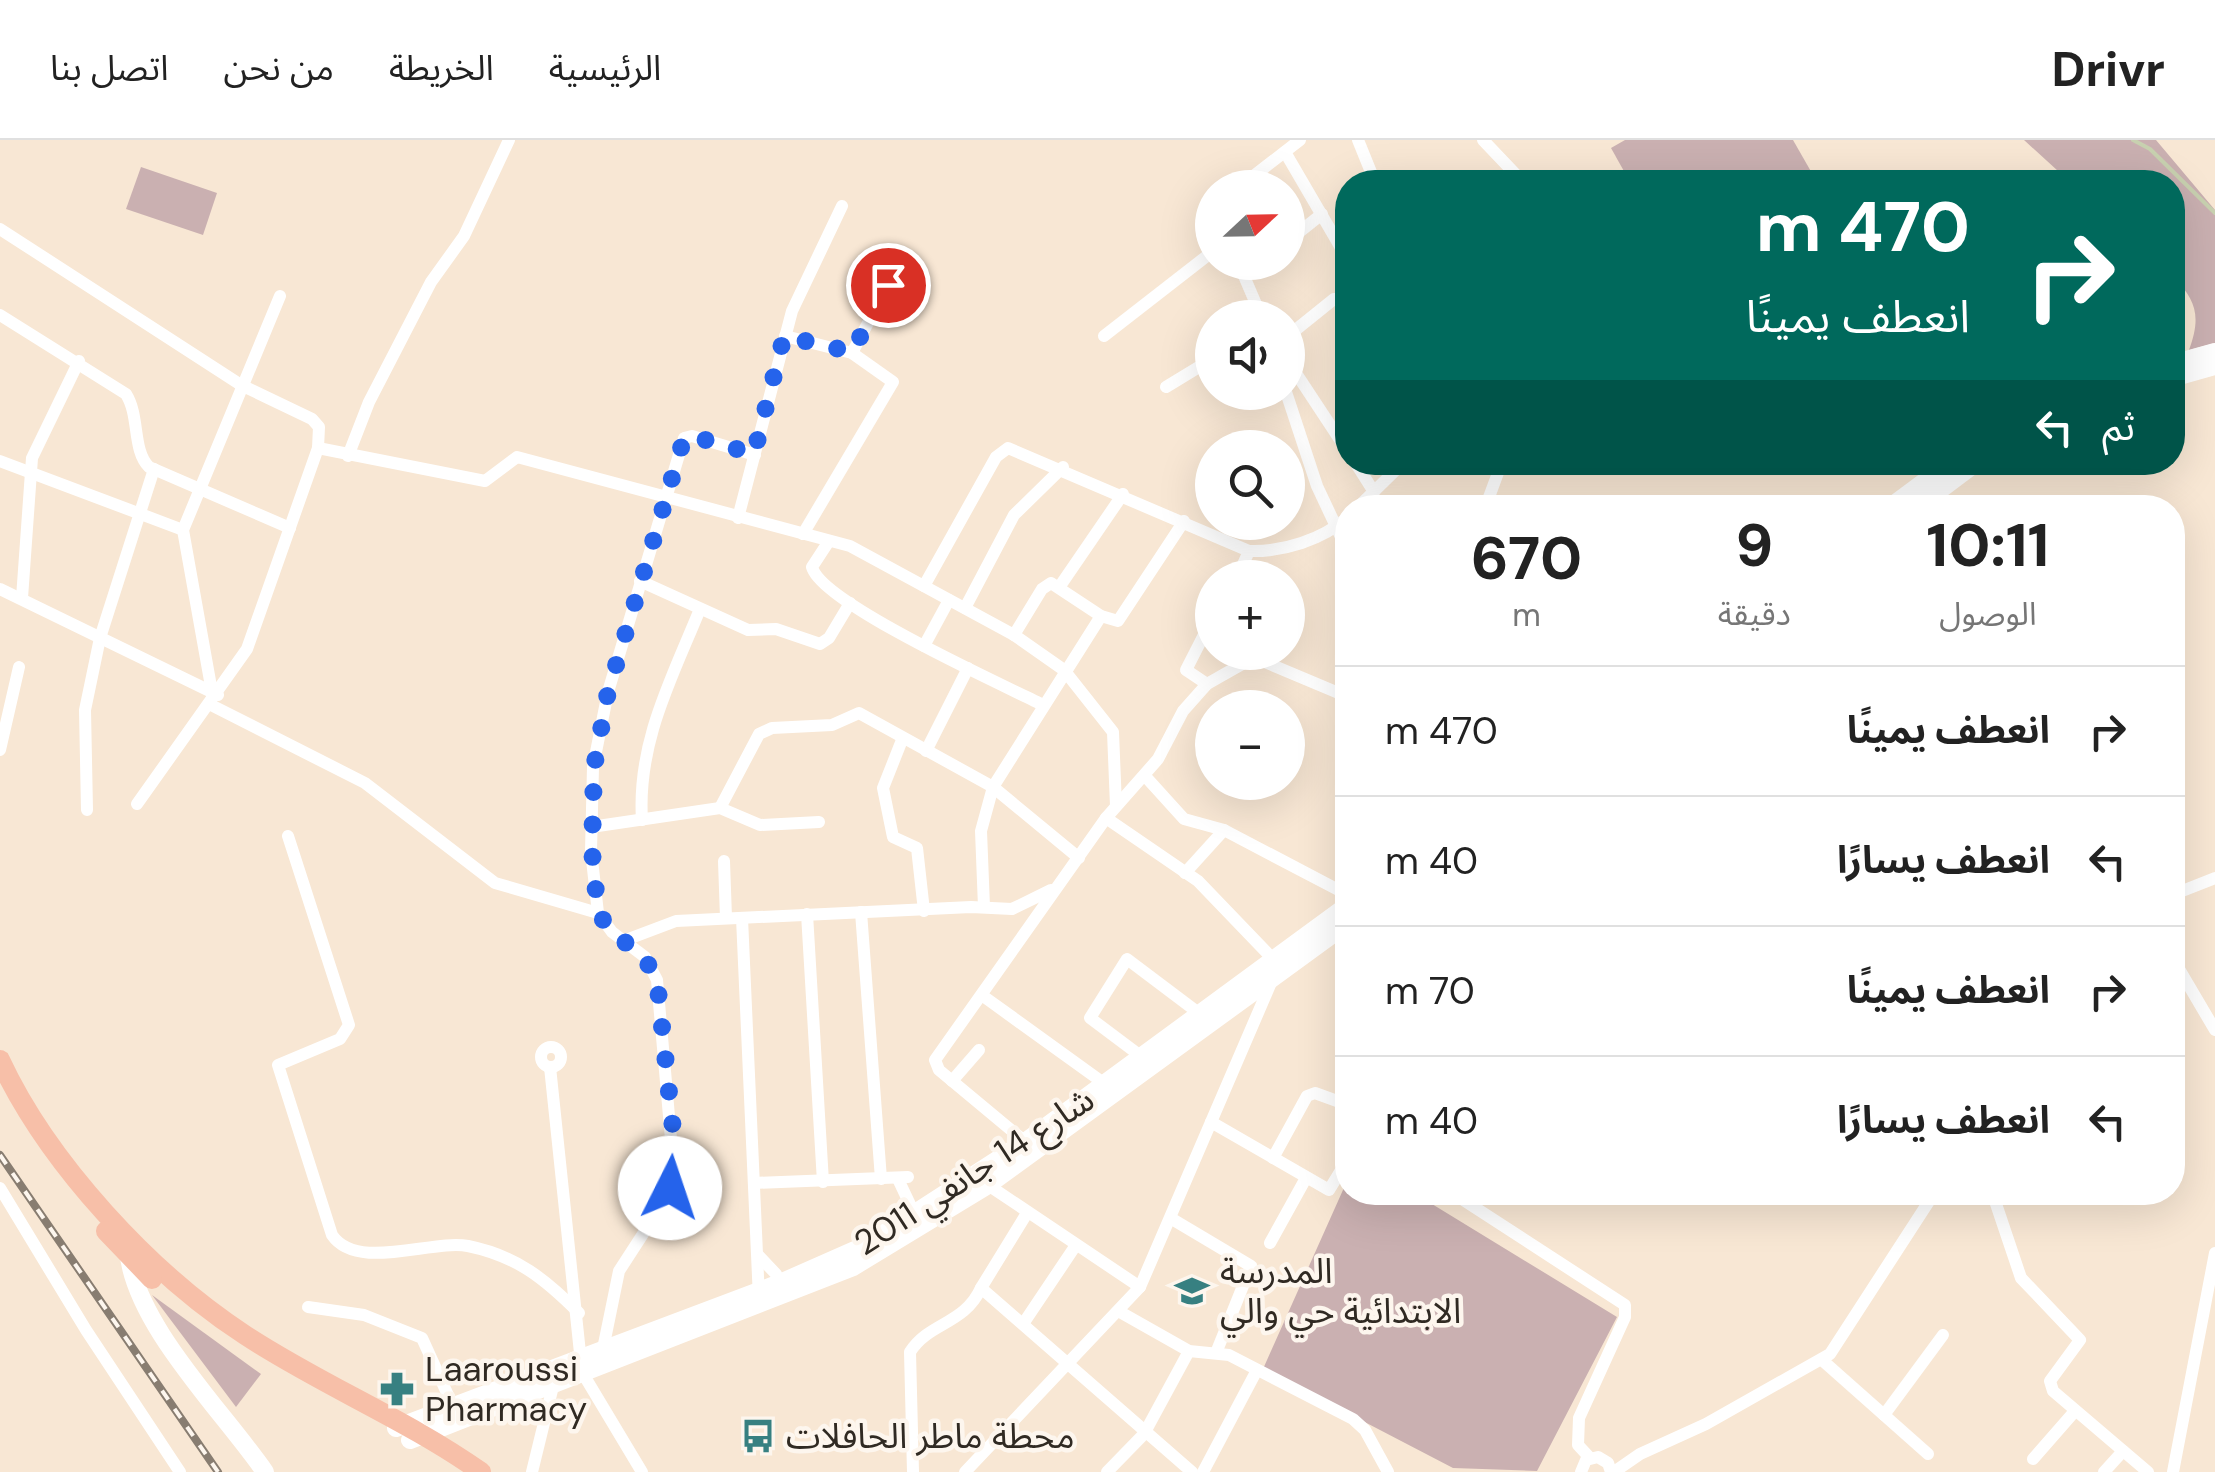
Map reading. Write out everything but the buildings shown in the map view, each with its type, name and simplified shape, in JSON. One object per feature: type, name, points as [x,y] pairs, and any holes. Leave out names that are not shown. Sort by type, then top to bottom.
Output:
[{"type":"main road","points":[[2185,360],[2215,352]]},
{"type":"main road","points":[[2185,374],[2215,366]]},
{"type":"main road","points":[[1916,495],[1937,475]]},
{"type":"main road","points":[[1922,495],[1955,475]]},
{"type":"main road","name":"شارع 14 جانفي 2011","points":[[782,1290],[1030,1147],[1274,967],[1335,915]]},
{"type":"main road","name":"شارع 14 جانفي 2011","points":[[408,1431],[870,1257],[988,1184],[1106,1084],[1200,1014],[1335,931]]},
{"type":"main road","points":[[0,1060],[38,1128],[127,1234],[168,1276],[243,1334],[481,1472]]},
{"type":"main road","points":[[0,1090],[46,1160],[128,1256],[182,1304],[237,1345],[408,1431],[462,1472]]},
{"type":"main road","points":[[127,1234],[136,1290],[152,1321],[265,1472]]},
{"type":"main road","name":"شارع 14 جانفي 2011","points":[[408,1431],[452,1404],[581,1364]]},
{"type":"street","points":[[348,456],[360,421],[431,282],[464,236],[508,140]]},
{"type":"street","points":[[1262,170],[1300,140]]},
{"type":"street","points":[[1358,140],[1371,170]]},
{"type":"street","points":[[1483,140],[1511,170]]},
{"type":"street","points":[[1285,152],[1335,237]]},
{"type":"street","points":[[738,518],[796,300],[842,206]]},
{"type":"street","points":[[1305,228],[1322,214]]},
{"type":"street","points":[[0,229],[241,385],[312,419],[318,427],[318,448],[256,633],[137,804]]},
{"type":"street","points":[[1104,336],[1195,265]]},
{"type":"street","points":[[852,352],[888,285]]},
{"type":"street","points":[[214,698],[183,530],[197,488],[280,296]]},
{"type":"street","points":[[1305,322],[1334,299]]},
{"type":"street","points":[[0,315],[126,394],[136,412],[141,458],[154,470],[290,528]]},
{"type":"street","points":[[784,336],[852,352],[888,376],[893,386],[804,534]]},
{"type":"street","points":[[22,598],[28,473],[39,438],[79,361]]},
{"type":"street","points":[[1166,387],[1195,370]]},
{"type":"street","points":[[1305,387],[1335,432]]},
{"type":"street","points":[[924,586],[1000,452],[1008,448],[1063,468],[1250,551],[1272,552],[1335,528],[1292,410]]},
{"type":"street","points":[[598,913],[591,827],[598,729],[686,436],[754,454]]},
{"type":"street","points":[[318,448],[484,480],[518,457],[666,500],[850,546],[1014,635],[1064,670],[1113,732],[1116,806]]},
{"type":"street","points":[[0,461],[137,516],[183,530]]},
{"type":"street","points":[[966,608],[1014,515],[1063,468]]},
{"type":"street","points":[[87,810],[83,721],[100,638],[154,470]]},
{"type":"street","points":[[1363,475],[1374,492]]},
{"type":"street","points":[[1371,495],[1386,475]]},
{"type":"street","points":[[1060,586],[1123,494]]},
{"type":"street","points":[[1014,635],[1046,584],[1060,586],[1113,622],[1121,618],[1184,521]]},
{"type":"street","points":[[829,540],[814,562],[813,572],[850,603],[924,646],[1044,705]]},
{"type":"street","points":[[1245,560],[1250,551]]},
{"type":"street","points":[[640,582],[748,630],[776,629],[820,644],[830,638],[850,603]]},
{"type":"street","points":[[0,589],[214,698],[365,783],[495,882],[598,913],[644,957],[657,980],[675,1160],[665,1200],[618,1271],[532,1472]]},
{"type":"street","points":[[924,646],[949,600]]},
{"type":"street","points":[[642,820],[641,788],[648,737],[700,609]]},
{"type":"street","points":[[984,908],[981,831],[993,786],[1100,616]]},
{"type":"street","points":[[1195,653],[1186,670],[1207,684]]},
{"type":"street","points":[[1030,1147],[935,1066],[935,1060],[1106,818],[1145,776],[1183,711],[1207,684],[1244,663],[1260,660],[1335,692]]},
{"type":"street","points":[[0,750],[19,667]]},
{"type":"street","points":[[926,752],[968,668]]},
{"type":"street","points":[[720,808],[749,749],[764,731],[832,725],[853,712],[993,786],[1079,858]]},
{"type":"street","points":[[902,740],[884,794],[894,838],[916,848],[924,910]]},
{"type":"street","points":[[1145,776],[1184,820],[1224,830],[1335,888]]},
{"type":"street","points":[[591,827],[720,808],[760,826],[819,822]]},
{"type":"street","points":[[965,1472],[1120,1312],[1140,1286],[1172,1220],[1274,967],[1186,873],[1106,818]]},
{"type":"street","points":[[1186,873],[1224,830]]},
{"type":"street","points":[[288,836],[349,1026],[340,1039],[278,1064],[332,1235],[350,1248],[386,1253],[454,1245],[490,1252],[543,1276],[579,1313]]},
{"type":"street","points":[[724,860],[726,918]]},
{"type":"street","points":[[2185,890],[2215,878]]},
{"type":"street","points":[[624,941],[665,923],[1024,906],[1062,882]]},
{"type":"street","points":[[862,912],[880,1179]]},
{"type":"street","points":[[807,914],[823,1182]]},
{"type":"street","points":[[742,918],[759,1299]]},
{"type":"street","points":[[1142,1056],[1090,1018],[1127,959],[1200,1014]]},
{"type":"street","points":[[2185,980],[2215,1030]]},
{"type":"street","points":[[983,996],[1106,1084]]},
{"type":"street","points":[[952,1081],[979,1050]]},
{"type":"street","points":[[550,1068],[579,1313],[581,1364],[642,1472]]},
{"type":"street","points":[[1273,1158],[1307,1096],[1315,1093],[1335,1100]]},
{"type":"street","points":[[1211,1122],[1306,1178],[1332,1190],[1335,1184]]},
{"type":"street","points":[[754,1183],[903,1178],[915,1216]]},
{"type":"street","points":[[1270,1243],[1306,1178]]},
{"type":"street","points":[[988,1184],[1140,1286]]},
{"type":"street","points":[[0,1188],[86,1330],[180,1472]]},
{"type":"street","points":[[1471,1205],[1625,1306],[1624,1317],[1580,1418],[1578,1445],[1590,1458],[1610,1468],[1822,1360],[1838,1344],[1927,1205]]},
{"type":"street","points":[[1996,1205],[2021,1278],[2080,1340],[2050,1381],[2053,1391],[2148,1472]]},
{"type":"street","points":[[913,1472],[910,1352],[924,1337],[969,1310],[1028,1212]]},
{"type":"street","points":[[1172,1220],[1251,1266],[1216,1353]]},
{"type":"street","points":[[1024,1324],[1076,1245]]},
{"type":"street","points":[[2173,1472],[2215,1253]]},
{"type":"street","points":[[758,1256],[782,1290]]},
{"type":"street","points":[[981,1288],[1192,1472]]},
{"type":"street","points":[[308,1307],[364,1315],[422,1338],[452,1404]]},
{"type":"street","points":[[1120,1312],[1189,1350],[1216,1353],[1257,1370],[1359,1424],[1388,1472]]},
{"type":"street","points":[[1884,1415],[1943,1336]]},
{"type":"street","points":[[1107,1472],[1144,1434],[1189,1350]]},
{"type":"street","points":[[1822,1360],[1928,1454]]},
{"type":"street","points":[[1203,1472],[1257,1370]]},
{"type":"street","points":[[2033,1460],[2075,1412]]},
{"type":"street","points":[[2104,1472],[2123,1451]]},
{"type":"street","points":[[1581,1472],[1590,1458]]},
{"type":"shaded area","points":[[1625,140],[1793,140],[1810,170],[1623,170],[1611,148]]},
{"type":"shaded area","points":[[2024,140],[2156,140],[2181,170],[2057,170]]},
{"type":"shaded area","points":[[141,167],[217,193],[203,235],[126,209]]},
{"type":"shaded area","points":[[2185,174],[2215,210],[2215,343],[2189,350],[2196,319],[2187,294]]},
{"type":"shaded area","points":[[1336,1205],[1434,1205],[1617,1317],[1537,1471],[1453,1468],[1263,1369]]},
{"type":"shaded area","points":[[152,1295],[261,1374],[236,1407]]},
{"type":"waterway","points":[[2133,140],[2150,149],[2171,170]]},
{"type":"waterway","points":[[2185,183],[2215,213]]},
{"type":"railway","points":[[0,1155],[218,1472]]},
{"type":"place","name":"المدرسة الابتدائية حي والي","points":[[1192,1291]]},
{"type":"place","name":"Laaroussi Pharmacy","points":[[397,1389]]},
{"type":"place","name":"محطة ماطر الحافلات","points":[[758,1436]]},
{"type":"route","points":[[670,1188],[675,1148],[657,980],[644,957],[612,932],[598,913],[591,827],[598,729],[684,438],[692,436],[754,454],[784,336],[852,352],[888,285]]}]
